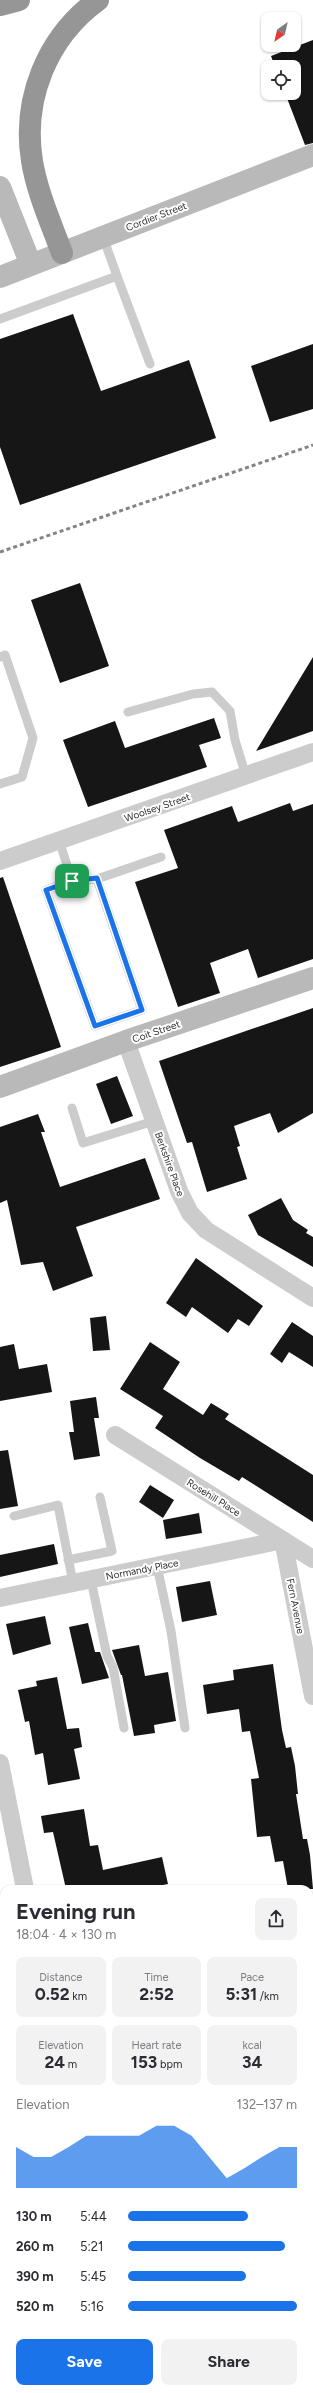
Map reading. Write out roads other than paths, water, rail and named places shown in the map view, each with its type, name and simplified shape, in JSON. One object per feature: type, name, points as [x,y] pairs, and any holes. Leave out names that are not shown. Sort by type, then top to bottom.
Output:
[{"type":"highway","points":[[0,5],[18,0]]},
{"type":"highway","points":[[62,253],[40,193],[32,162],[29,132],[31,104],[42,71],[58,41],[74,20],[98,0]]},
{"type":"main road","name":"Cordier Street","points":[[0,277],[313,156]]},
{"type":"main road","points":[[0,188],[30,266]]},
{"type":"main road","name":"Coit Street","points":[[0,1088],[126,1041],[313,978]]},
{"type":"street","name":"Woolsey Street","points":[[0,861],[313,752]]},
{"type":"street","name":"Berkshire Place","points":[[126,1041],[179,1191],[190,1213],[206,1230],[313,1298]]},
{"type":"street","name":"Rosehill Place","points":[[115,1436],[313,1559]]},
{"type":"street","name":"Normandy Place","points":[[0,1598],[283,1540]]},
{"type":"street","name":"Fern Avenue","points":[[283,1540],[313,1696]]},
{"type":"street","points":[[0,1763],[24,1885]]},
{"type":"lane","points":[[103,237],[150,364]]},
{"type":"lane","points":[[0,319],[117,276]]},
{"type":"lane","points":[[0,657],[5,655],[32,738],[22,777],[0,784]]},
{"type":"lane","points":[[128,712],[193,694],[212,692],[230,711],[235,740],[246,776]]},
{"type":"lane","points":[[58,840],[72,881]]},
{"type":"lane","points":[[97,878],[142,1010],[95,1026],[46,890],[72,881],[97,878],[161,857]]},
{"type":"lane","points":[[72,1108],[83,1143],[154,1121]]},
{"type":"lane","points":[[68,1560],[112,1551],[100,1498]]},
{"type":"lane","points":[[14,1516],[58,1505],[73,1583]]},
{"type":"lane","points":[[157,1566],[171,1631],[185,1728]]},
{"type":"lane","points":[[91,1580],[107,1656],[114,1667],[124,1728]]},
{"type":"railway","points":[[0,552],[313,445]]}]
